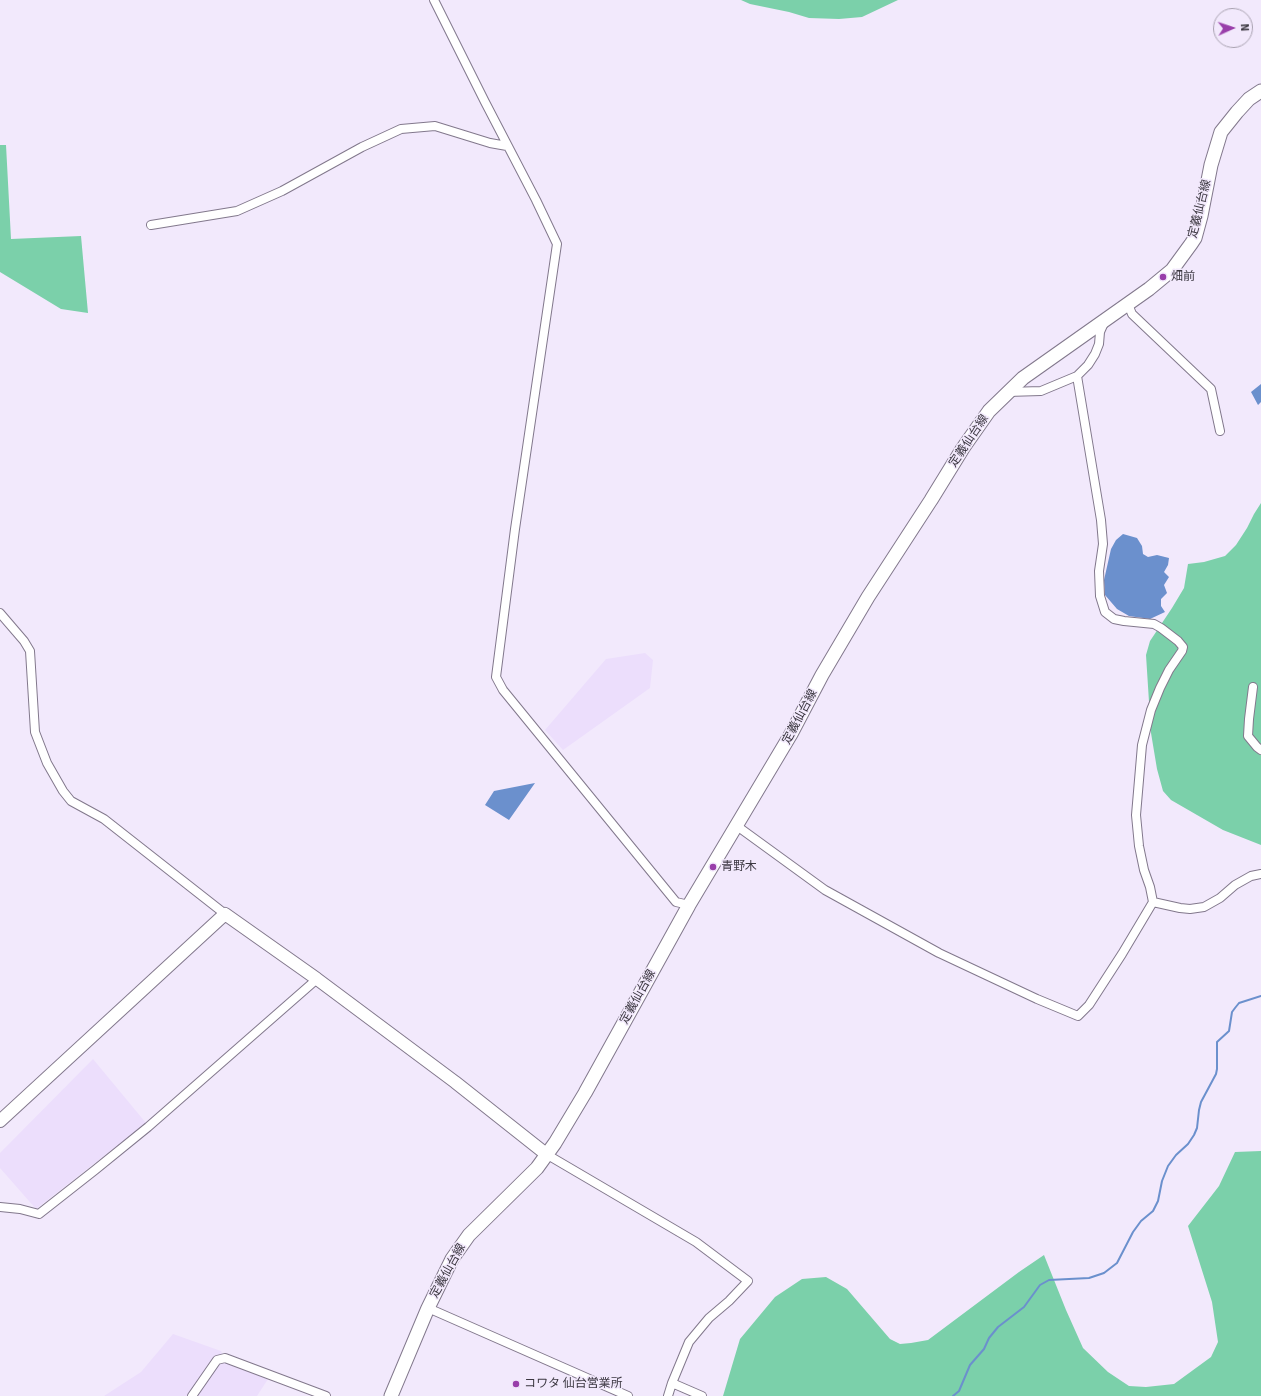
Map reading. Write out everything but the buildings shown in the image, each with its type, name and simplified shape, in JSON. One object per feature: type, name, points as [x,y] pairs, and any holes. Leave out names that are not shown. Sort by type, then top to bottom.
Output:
[{"type":"main road","name":"定義仙台線","points":[[391,1396],[428,1308],[452,1259],[469,1235],[537,1168],[555,1143],[585,1093],[689,905],[791,734],[822,675],[868,597],[963,448],[989,411],[1023,378],[1106,318],[1128,304],[1172,270],[1191,244],[1198,228],[1211,165],[1221,132],[1249,98],[1261,91]]},
{"type":"street","points":[[434,0],[557,244],[515,529],[496,677],[503,690],[676,902],[689,905]]},
{"type":"street","points":[[151,225],[237,211],[282,191],[362,147],[401,129],[435,126],[490,143],[507,146]]},
{"type":"street","points":[[1128,304],[1132,314],[1211,389],[1220,431]]},
{"type":"street","points":[[1007,392],[1040,391],[1077,376],[1088,365],[1095,354],[1099,344],[1100,332],[1106,318]]},
{"type":"street","points":[[737,826],[825,890],[932,950],[1037,999],[1078,1016],[1089,1005],[1153,902],[1139,846],[1136,815],[1142,745],[1151,710],[1160,688],[1169,670],[1182,652],[1183,647],[1167,632],[1154,624],[1114,619],[1106,612],[1100,596],[1099,571],[1103,544],[1101,520],[1077,376]]},
{"type":"street","points":[[0,614],[24,641],[30,651],[34,732],[47,763],[63,791],[71,801],[104,819],[225,914],[455,1082],[546,1154],[696,1242],[748,1281],[729,1301],[709,1318],[689,1342],[668,1396]]},
{"type":"street","points":[[1253,687],[1248,736],[1261,750]]},
{"type":"street","points":[[1153,902],[1190,909],[1204,907],[1220,898],[1235,885],[1251,876],[1261,874]]},
{"type":"street","points":[[0,1121],[225,914]]},
{"type":"street","points":[[0,1207],[20,1209],[39,1214],[148,1127],[317,980]]},
{"type":"street","points":[[428,1308],[628,1396]]},
{"type":"street","points":[[192,1396],[217,1360],[225,1358],[326,1396]]},
{"type":"street","points":[[672,1383],[702,1396]]},
{"type":"shaded area","points":[[645,653],[653,660],[650,688],[563,750],[545,730],[606,659]]},
{"type":"shaded area","points":[[93,1059],[146,1123],[36,1209],[0,1168],[0,1153]]},
{"type":"shaded area","points":[[173,1334],[221,1351],[226,1363],[268,1379],[257,1396],[104,1396],[141,1372]]},
{"type":"green space","points":[[741,0],[898,0],[862,17],[839,19],[809,18],[789,12],[750,4]]},
{"type":"green space","points":[[0,145],[6,145],[11,239],[81,236],[88,313],[61,309],[0,272]]},
{"type":"green space","points":[[1261,503],[1261,845],[1223,830],[1171,800],[1163,791],[1157,769],[1151,733],[1146,655],[1150,641],[1184,588],[1188,564],[1204,562],[1225,556],[1236,545]]},
{"type":"green space","points":[[1261,1151],[1261,1396],[723,1396],[740,1339],[775,1297],[802,1279],[826,1277],[847,1289],[890,1339],[900,1344],[911,1343],[928,1340],[1044,1255],[1083,1348],[1108,1372],[1129,1386],[1146,1387],[1174,1384],[1211,1357],[1218,1342],[1212,1302],[1188,1226],[1219,1186],[1235,1152]]},
{"type":"water","points":[[1261,384],[1261,402],[1258,405],[1251,392]]},
{"type":"water","points":[[1123,534],[1137,538],[1142,546],[1143,554],[1148,557],[1157,555],[1169,558],[1168,565],[1164,572],[1169,577],[1164,585],[1167,593],[1161,599],[1161,606],[1165,612],[1150,619],[1129,616],[1117,609],[1105,595],[1104,580],[1111,549],[1116,540]]},
{"type":"water","points":[[535,783],[509,820],[485,805],[494,791]]},
{"type":"waterway","points":[[953,1396],[959,1391],[970,1365],[984,1349],[989,1338],[998,1327],[1024,1307],[1040,1285],[1049,1280],[1089,1278],[1104,1273],[1117,1263],[1133,1232],[1141,1221],[1153,1211],[1158,1201],[1162,1181],[1168,1166],[1194,1135],[1197,1128],[1201,1102],[1216,1074],[1217,1042],[1229,1031],[1232,1012],[1239,1003],[1261,996]]},
{"type":"place","name":"畑前","points":[[1163,277]]},
{"type":"place","name":"青野木","points":[[713,867]]},
{"type":"place","name":"コワタ 仙台営業所","points":[[516,1384]]}]
